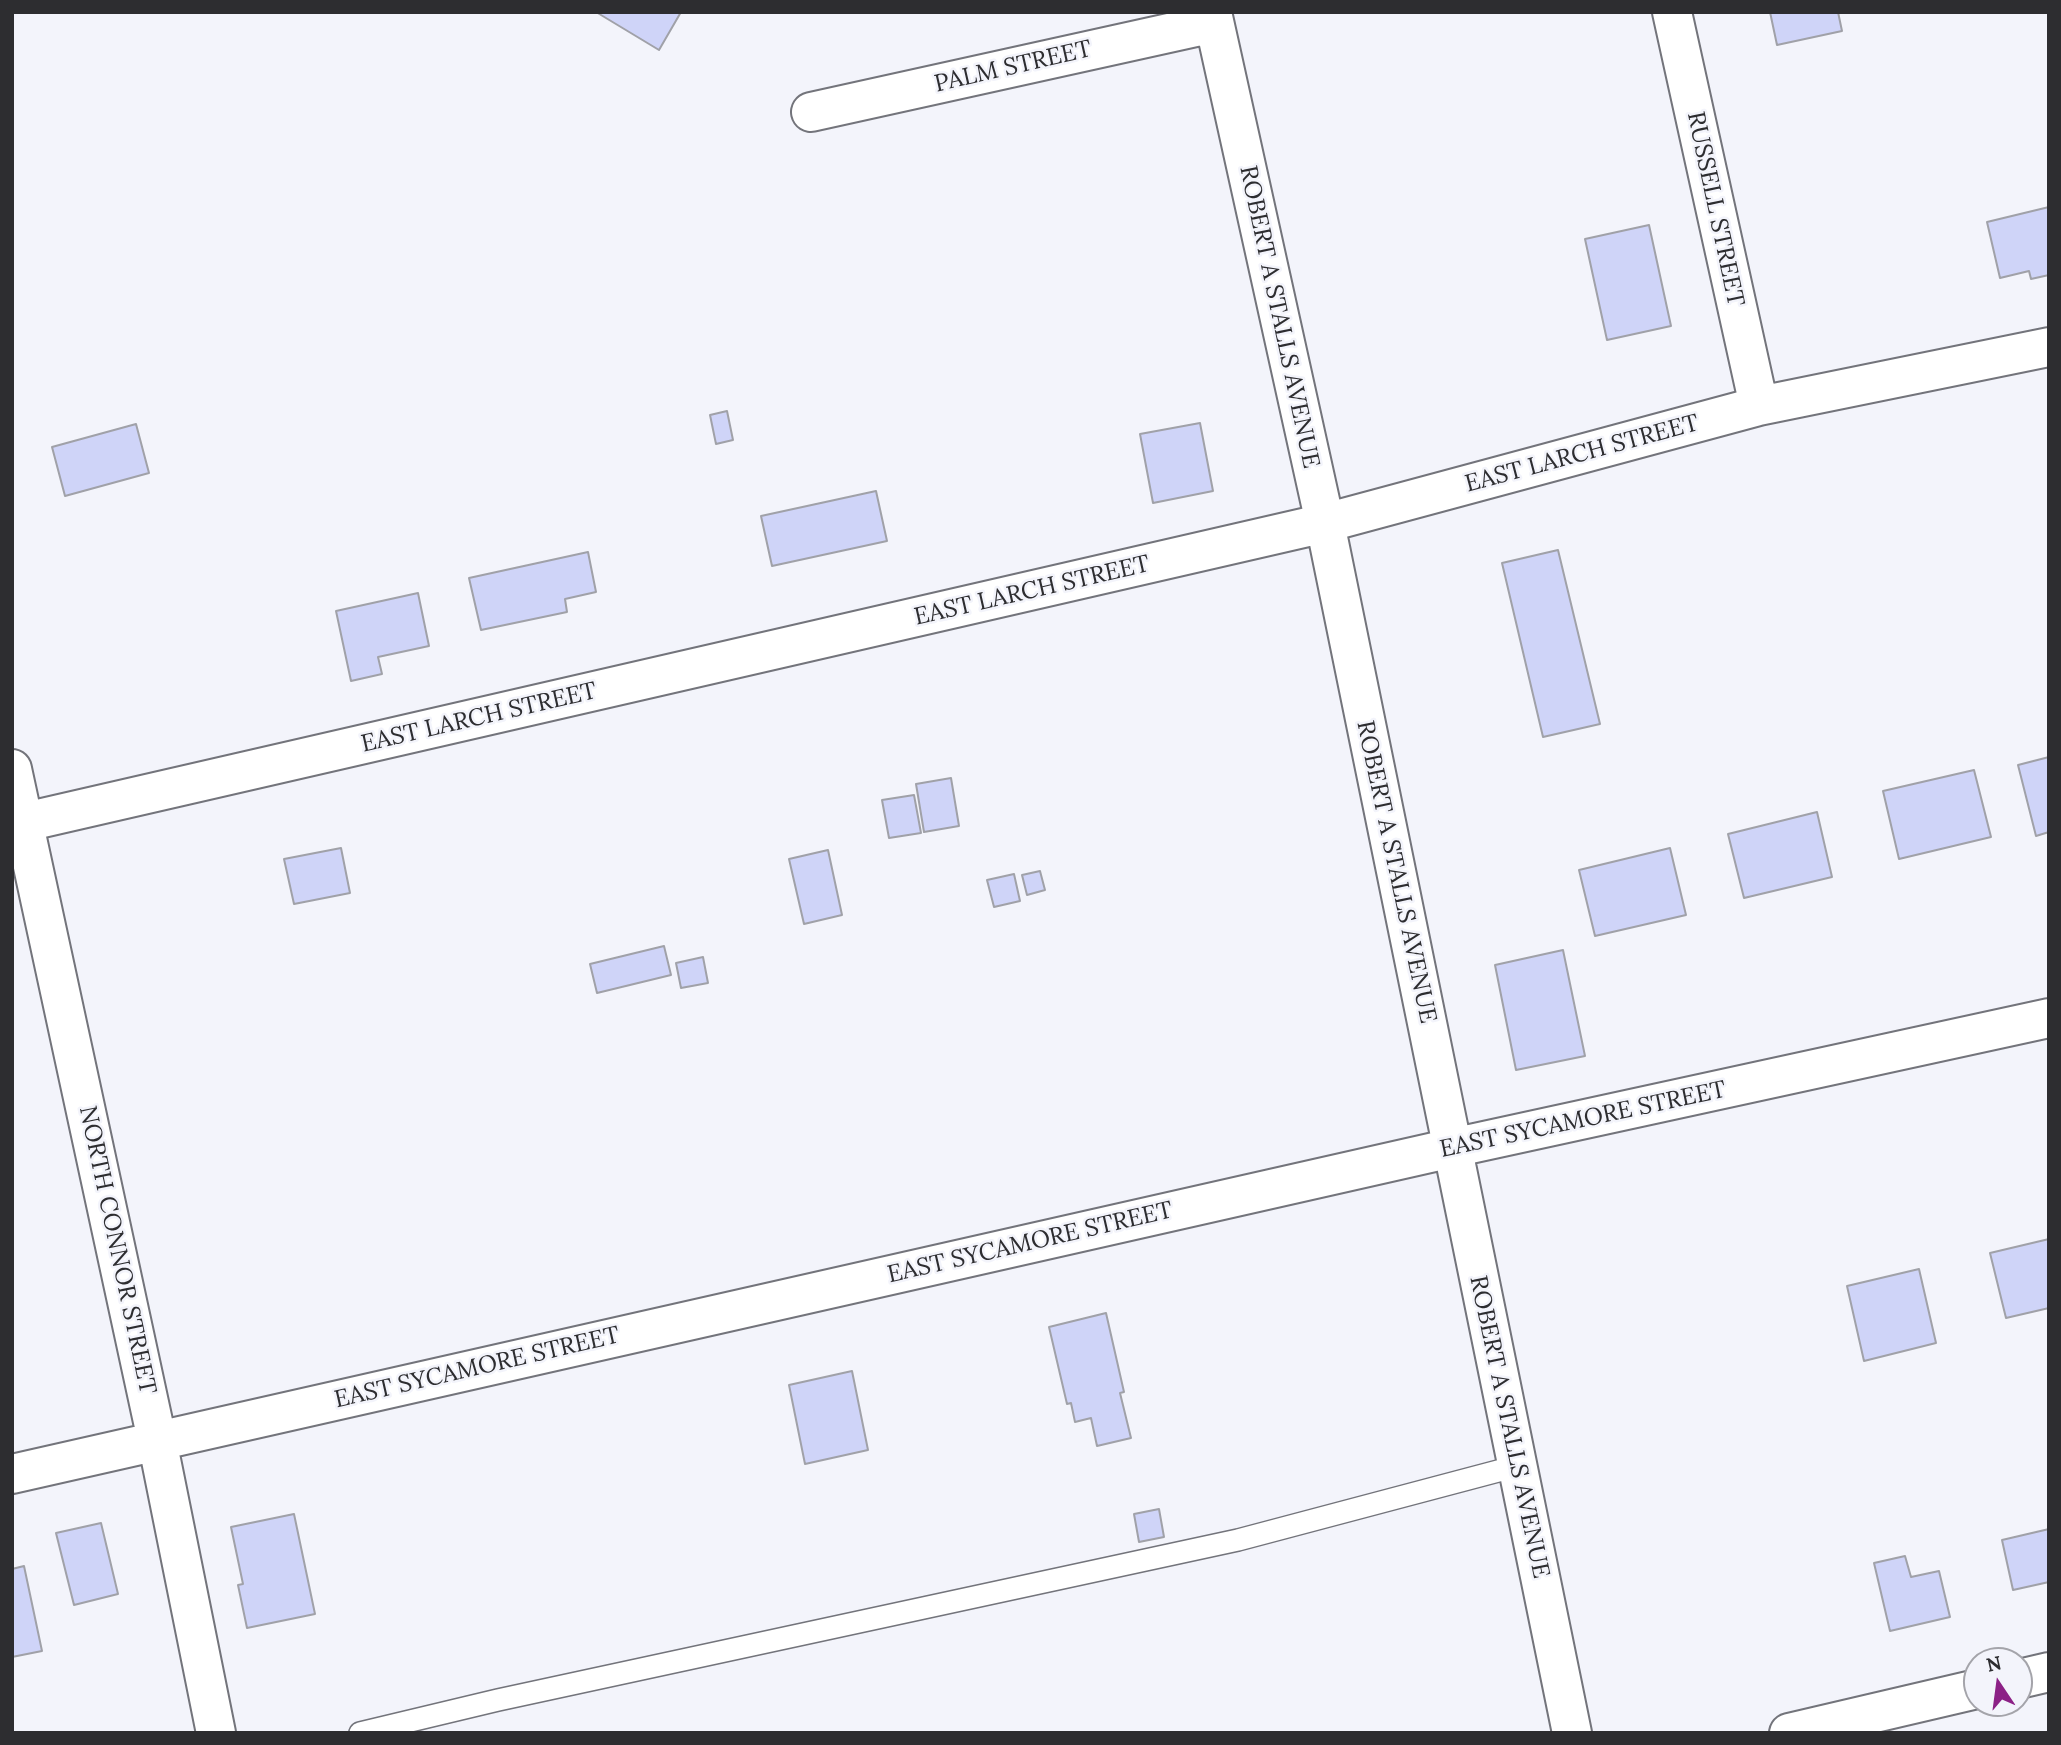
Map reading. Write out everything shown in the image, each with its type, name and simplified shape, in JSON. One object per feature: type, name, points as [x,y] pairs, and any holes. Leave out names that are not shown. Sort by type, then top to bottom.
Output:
[{"type":"street","name":"RUSSELL STREET","points":[[1672,12],[1759,406]]},
{"type":"street","name":"PALM STREET","points":[[811,112],[1213,17]]},
{"type":"street","name":"ROBERT A STALLS AVENUE","points":[[1213,17],[1325,523],[1572,1733]]},
{"type":"street","name":"EAST LARCH STREET","points":[[18,824],[1325,523],[1759,406],[2049,347]]},
{"type":"street","name":"NORTH CONNOR STREET","points":[[12,769],[18,824],[157,1440],[216,1733]]},
{"type":"street","name":"EAST SYCAMORE STREET","points":[[12,1474],[1452,1148],[2049,1018]]},
{"type":"street","points":[[1789,1733],[1963,1692]]},
{"type":"lane","points":[[360,1733],[498,1700],[1238,1540],[1517,1466]]},
{"type":"building","points":[[596,12],[681,12],[659,50]]},
{"type":"building","points":[[1770,12],[1838,12],[1842,31],[1777,45]]},
{"type":"building","points":[[2049,207],[2049,275],[2031,279],[2029,271],[2000,278],[1987,222]]},
{"type":"building","points":[[1649,225],[1671,326],[1607,340],[1585,239]]},
{"type":"building","points":[[727,411],[733,440],[716,444],[710,415]]},
{"type":"building","points":[[1200,423],[1213,491],[1153,503],[1140,434]]},
{"type":"building","points":[[136,424],[149,473],[65,496],[52,447]]},
{"type":"building","points":[[876,491],[887,541],[772,566],[761,516]]},
{"type":"building","points":[[1558,550],[1600,724],[1543,737],[1502,563]]},
{"type":"building","points":[[588,552],[596,592],[565,599],[567,612],[481,630],[469,578]]},
{"type":"building","points":[[418,593],[429,646],[378,657],[382,674],[351,681],[336,611]]},
{"type":"building","points":[[2049,757],[2049,832],[2036,836],[2018,765]]},
{"type":"building","points":[[1974,770],[1991,837],[1899,859],[1883,791]]},
{"type":"building","points":[[951,778],[959,826],[924,832],[916,784]]},
{"type":"building","points":[[914,795],[921,833],[889,838],[882,800]]},
{"type":"building","points":[[1817,812],[1832,877],[1744,898],[1728,834]]},
{"type":"building","points":[[341,848],[350,893],[294,904],[284,859]]},
{"type":"building","points":[[1670,848],[1686,915],[1595,936],[1579,870]]},
{"type":"building","points":[[828,850],[842,915],[804,924],[789,859]]},
{"type":"building","points":[[1040,871],[1045,890],[1027,895],[1022,875]]},
{"type":"building","points":[[1014,874],[1020,901],[994,907],[987,880]]},
{"type":"building","points":[[664,946],[671,975],[597,993],[590,964]]},
{"type":"building","points":[[1563,950],[1585,1056],[1516,1070],[1495,965]]},
{"type":"building","points":[[703,957],[708,983],[681,988],[676,963]]},
{"type":"building","points":[[2049,1239],[2049,1308],[2006,1318],[1990,1253]]},
{"type":"building","points":[[1919,1269],[1936,1343],[1864,1361],[1847,1286]]},
{"type":"building","points":[[1106,1313],[1124,1392],[1120,1393],[1131,1438],[1097,1446],[1091,1418],[1075,1422],[1071,1403],[1067,1404],[1049,1327]]},
{"type":"building","points":[[852,1371],[868,1450],[805,1464],[789,1385]]},
{"type":"building","points":[[1159,1509],[1164,1537],[1139,1542],[1134,1514]]},
{"type":"building","points":[[294,1514],[315,1614],[247,1628],[238,1585],[243,1584],[231,1527]]},
{"type":"building","points":[[101,1523],[118,1594],[74,1605],[56,1533]]},
{"type":"building","points":[[2049,1529],[2049,1582],[2013,1590],[2002,1540]]},
{"type":"building","points":[[1905,1556],[1911,1577],[1939,1571],[1950,1617],[1890,1631],[1874,1563]]},
{"type":"building","points":[[24,1566],[42,1651],[12,1657],[12,1569]]}]
